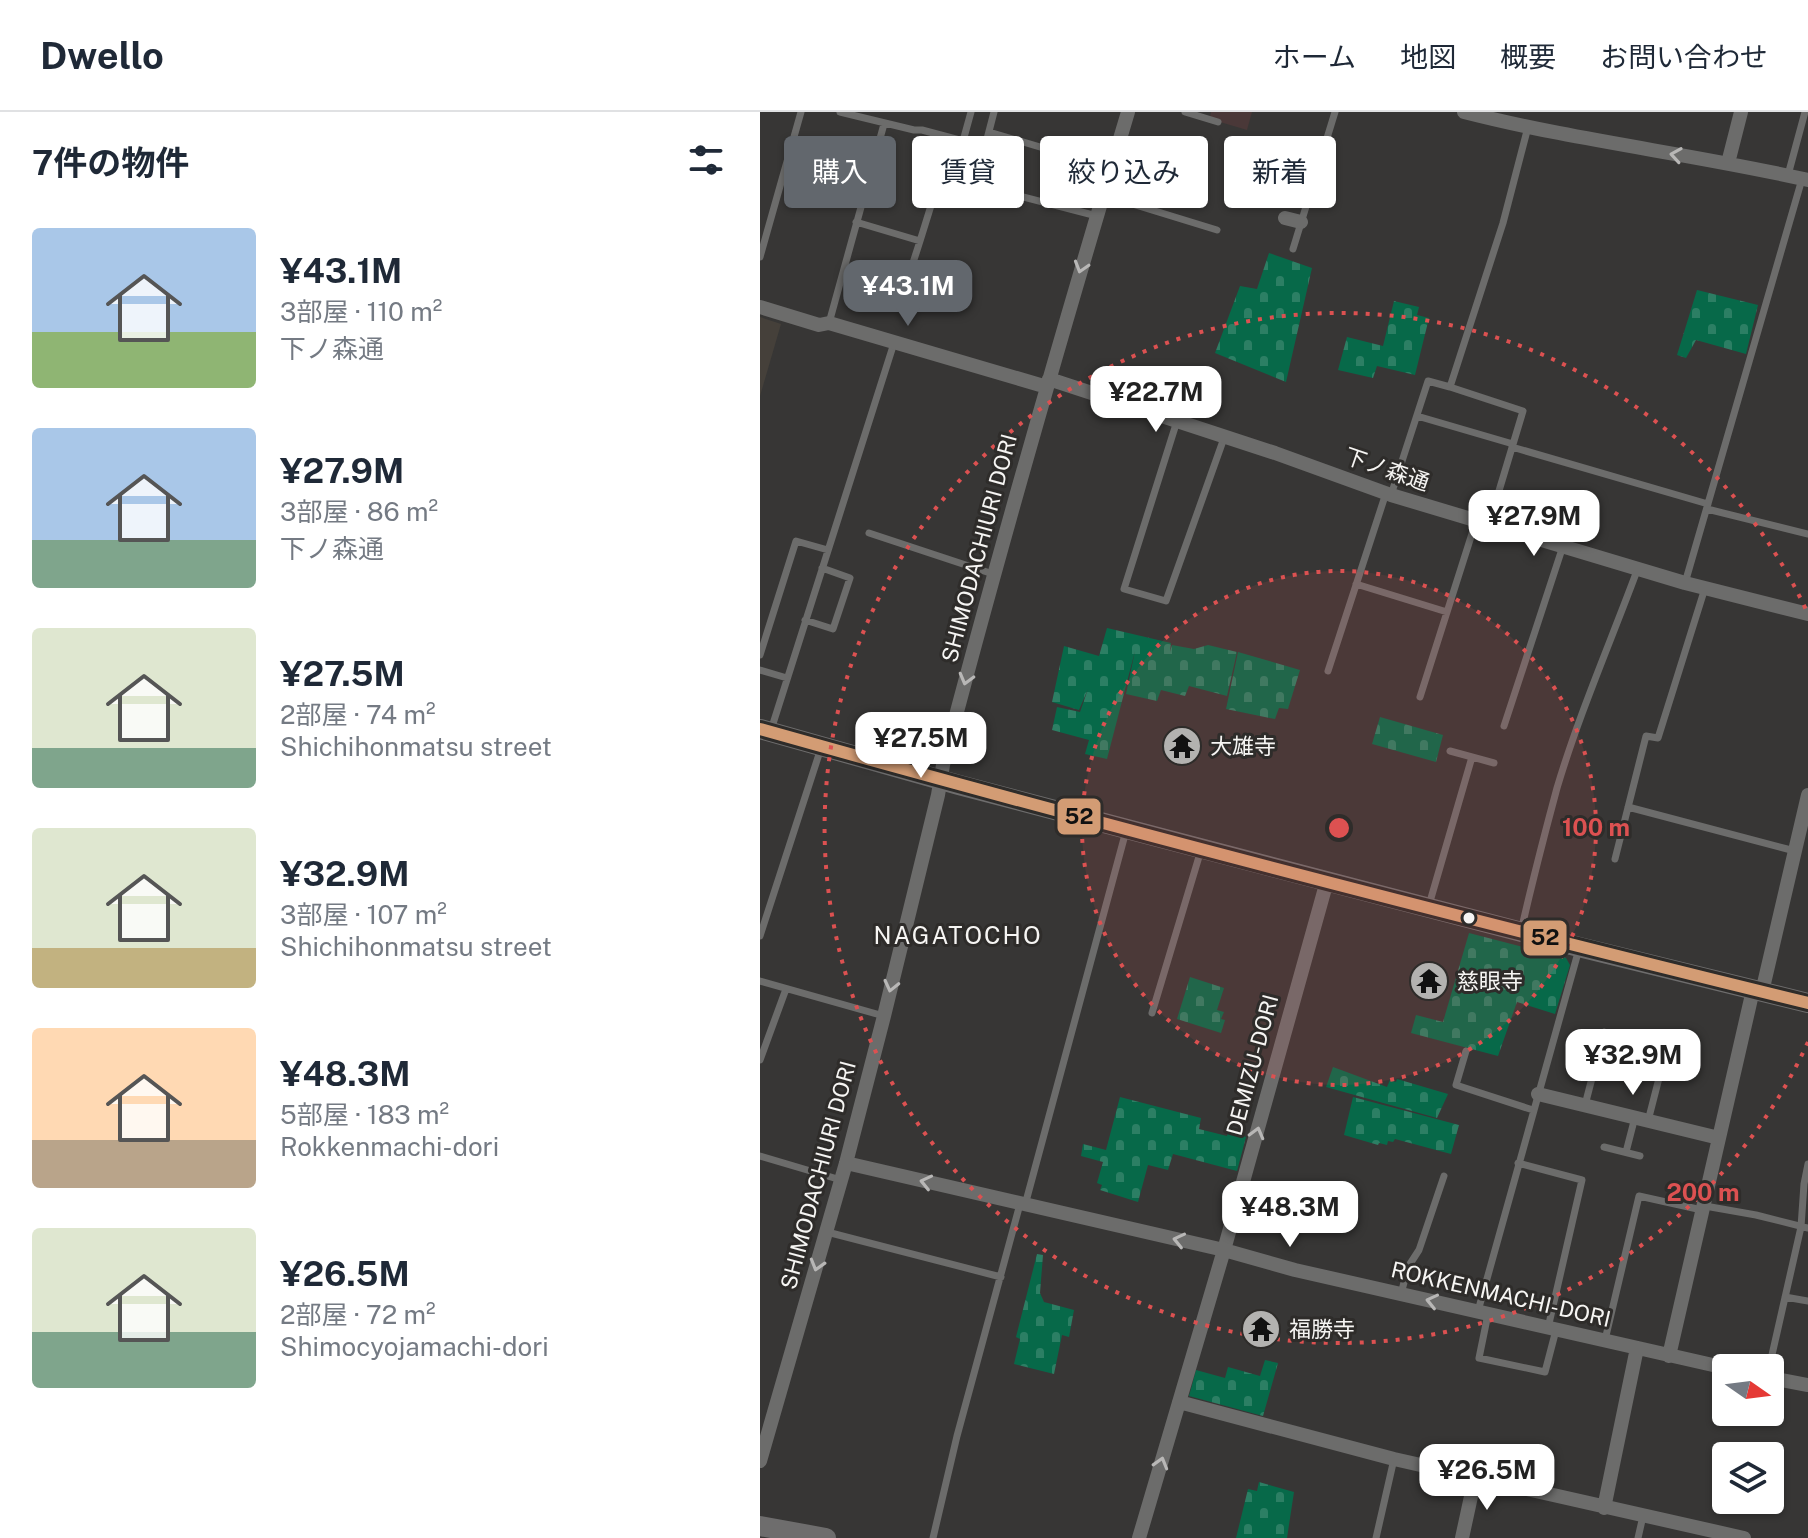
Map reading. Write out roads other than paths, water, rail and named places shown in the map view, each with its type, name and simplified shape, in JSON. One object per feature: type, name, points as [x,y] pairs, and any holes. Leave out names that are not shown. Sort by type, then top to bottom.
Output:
[{"type":"street","name":"SHIMODACHIURI DORI","points":[[1121,136],[1128,112]]},
{"type":"street","points":[[1464,112],[1522,121],[1597,141],[1799,178]]},
{"type":"street","points":[[1728,163],[1741,112]]},
{"type":"street","name":"SHIMODACHIURI DORI","points":[[760,1461],[846,1163],[993,574],[1099,208]]},
{"type":"street","points":[[1285,218],[1301,222]]},
{"type":"street","name":"下ノ森通","points":[[760,307],[1048,383],[1224,436],[1388,494],[1685,583],[1808,614]]},
{"type":"street","points":[[765,730],[1127,829],[1579,947],[1808,1003]]},
{"type":"street","points":[[1669,1356],[1719,1138],[1804,827],[1808,795]]},
{"type":"street","name":"DEMIZU-DORI","points":[[1139,1538],[1224,1250],[1327,881]]},
{"type":"street","points":[[1538,1094],[1719,1138]]},
{"type":"street","name":"ROKKENMACHI-DORI","points":[[846,1163],[1712,1365]]},
{"type":"street","points":[[1604,1508],[1637,1348]]},
{"type":"street","points":[[1784,1381],[1808,1385]]},
{"type":"street","points":[[1179,1402],[1394,1459],[1742,1538]]},
{"type":"street","points":[[1462,1538],[1475,1478]]},
{"type":"street","points":[[760,1526],[826,1538]]},
{"type":"lane","points":[[760,257],[801,112]]},
{"type":"lane","points":[[840,112],[944,136]]},
{"type":"lane","points":[[964,136],[971,112]]},
{"type":"lane","points":[[994,112],[988,136],[1040,150]]},
{"type":"lane","points":[[1185,112],[1207,115],[1218,122]]},
{"type":"lane","points":[[1293,249],[1335,112]]},
{"type":"lane","points":[[1685,583],[1799,178],[1805,112]]},
{"type":"lane","points":[[1450,387],[1503,223],[1522,121]]},
{"type":"lane","points":[[829,323],[884,124]]},
{"type":"lane","points":[[1024,197],[1097,216]]},
{"type":"lane","points":[[901,300],[930,208]]},
{"type":"lane","points":[[1145,208],[1217,230]]},
{"type":"lane","points":[[856,222],[920,241]]},
{"type":"lane","points":[[765,730],[787,678],[894,343]]},
{"type":"lane","points":[[1328,671],[1428,381],[1450,387],[1523,411],[1513,446],[1447,612],[1420,697]]},
{"type":"lane","points":[[1417,416],[1807,534],[1808,525]]},
{"type":"lane","points":[[1177,421],[1124,589],[1166,601],[1224,436]]},
{"type":"lane","points":[[869,533],[993,574]]},
{"type":"lane","points":[[760,655],[796,541],[828,550]]},
{"type":"lane","points":[[1504,726],[1563,546]]},
{"type":"lane","points":[[805,620],[833,629],[850,578],[822,568]]},
{"type":"lane","points":[[1521,932],[1558,787],[1638,568]]},
{"type":"lane","points":[[1356,584],[1447,612]]},
{"type":"lane","points":[[1615,859],[1646,736],[1658,738],[1705,588]]},
{"type":"lane","points":[[760,670],[787,678]]},
{"type":"lane","points":[[760,936],[822,746]]},
{"type":"lane","points":[[1450,751],[1494,763]]},
{"type":"lane","points":[[1428,907],[1472,757]]},
{"type":"lane","points":[[1628,807],[1795,851]]},
{"type":"lane","points":[[933,1538],[957,1436],[1127,829]]},
{"type":"lane","points":[[1152,1013],[1201,848]]},
{"type":"lane","points":[[1518,1163],[1582,1180],[1545,1372],[1479,1358],[1483,1313],[1518,1163],[1579,947]]},
{"type":"lane","points":[[760,981],[884,1016]]},
{"type":"lane","points":[[760,1060],[786,989]]},
{"type":"lane","points":[[1585,1105],[1604,1032]]},
{"type":"lane","points":[[1626,1152],[1642,1119],[1667,1047]]},
{"type":"lane","points":[[1466,1051],[1456,1085],[1533,1110]]},
{"type":"lane","points":[[1604,1147],[1640,1156]]},
{"type":"lane","points":[[760,1156],[841,1180]]},
{"type":"lane","points":[[1772,1354],[1805,1228],[1804,1184],[1808,1164]]},
{"type":"lane","points":[[1400,1294],[1408,1267],[1419,1250],[1444,1176]]},
{"type":"lane","points":[[1605,1340],[1639,1196],[1756,1215],[1805,1228]]},
{"type":"lane","points":[[827,1232],[1001,1277]]},
{"type":"lane","points":[[1785,1297],[1808,1301]]},
{"type":"lane","points":[[1376,1538],[1394,1459]]},
{"type":"lane","points":[[1638,1538],[1643,1516]]},
{"type":"place","name":"大雄寺","points":[[1182,746]]},
{"type":"place","name":"慈眼寺","points":[[1429,981]]},
{"type":"place","name":"福勝寺","points":[[1261,1329]]},
{"type":"district","name":"NAGATOCHO","points":[[958,935]]}]
